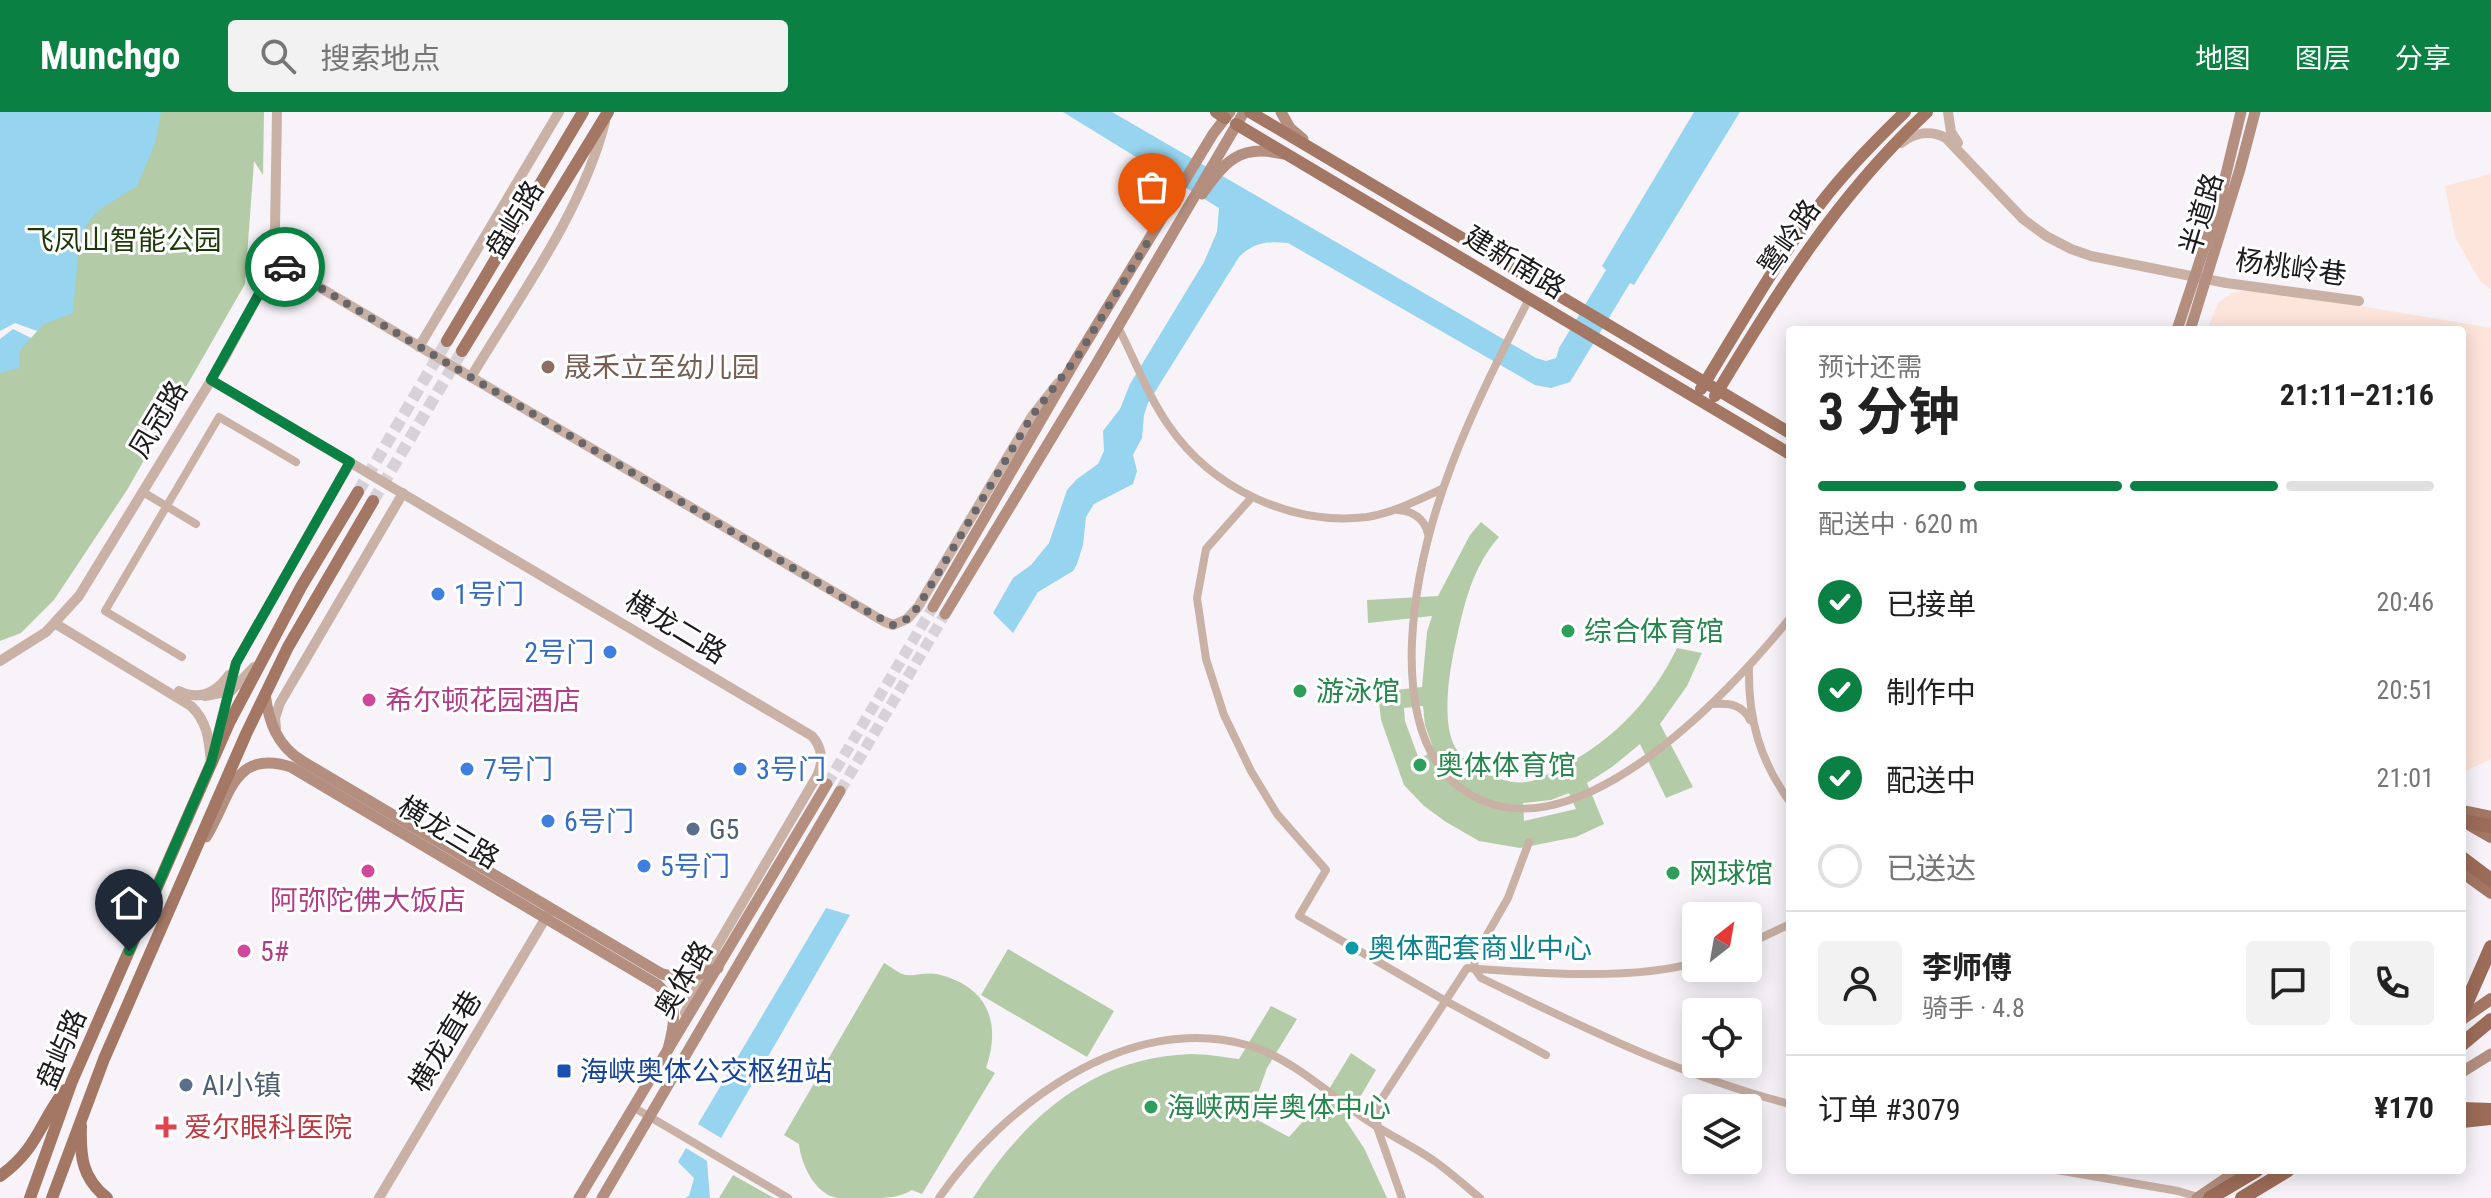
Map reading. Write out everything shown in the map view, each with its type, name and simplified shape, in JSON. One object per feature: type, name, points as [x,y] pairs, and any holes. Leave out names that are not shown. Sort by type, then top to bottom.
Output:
[{"type":"highway","points":[[2466,821],[2491,826]]},
{"type":"highway","points":[[2466,863],[2491,880]]},
{"type":"highway","points":[[2466,1004],[2491,947]]},
{"type":"highway","points":[[2466,1041],[2491,1020]]},
{"type":"highway","points":[[2466,1109],[2491,1110]]},
{"type":"highway","points":[[2466,1121],[2491,1118]]},
{"type":"highway","points":[[2202,1198],[2249,1174]]},
{"type":"highway","points":[[2242,1198],[2281,1174]]},
{"type":"main road","name":"盘屿路","points":[[447,341],[583,112]]},
{"type":"main road","points":[[933,607],[1078,356],[1227,116],[1244,112]]},
{"type":"main road","name":"建新南路","points":[[1250,112],[1786,431]]},
{"type":"main road","points":[[1281,112],[1296,134],[1335,163]]},
{"type":"main road","points":[[1878,138],[1889,112]]},
{"type":"main road","name":"鹭岭路","points":[[1696,398],[1801,230],[1842,177],[1905,112]]},
{"type":"main road","name":"鹭岭路","points":[[1710,406],[1813,241],[1866,174],[1927,112]]},
{"type":"main road","name":"半道路","points":[[2191,326],[2241,112]]},
{"type":"main road","name":"半道路","points":[[2179,326],[2201,277],[2255,112]]},
{"type":"main road","name":"盘屿路","points":[[462,351],[608,113]]},
{"type":"main road","points":[[1170,240],[1227,116]]},
{"type":"main road","name":"建新南路","points":[[1227,116],[1786,452]]},
{"type":"main road","points":[[945,614],[1170,240],[1217,172],[1232,159],[1251,153],[1268,151],[1291,157]]},
{"type":"main road","name":"盘屿路","points":[[30,1198],[72,1081],[211,763],[267,650],[358,492]]},
{"type":"main road","name":"盘屿路","points":[[52,1198],[81,1116],[188,864],[265,694],[305,617],[373,501]]},
{"type":"main road","points":[[265,694],[270,720],[280,741]]},
{"type":"main road","name":"横龙三路","points":[[280,741],[302,761],[652,981],[672,1002],[675,1018],[668,1049]]},
{"type":"main road","name":"横龙三路","points":[[188,864],[239,774],[261,763],[275,762],[299,771],[548,913],[662,974],[686,979],[718,968]]},
{"type":"main road","name":"奥体路","points":[[579,1198],[827,784]]},
{"type":"main road","name":"奥体路","points":[[602,1198],[840,791]]},
{"type":"main road","points":[[2466,812],[2491,817]]},
{"type":"main road","points":[[2466,822],[2491,837]]},
{"type":"main road","points":[[2466,875],[2491,893]]},
{"type":"main road","points":[[2466,1018],[2491,999]]},
{"type":"main road","points":[[2466,1019],[2491,1006]]},
{"type":"main road","points":[[2466,1070],[2491,1054]]},
{"type":"main road","points":[[0,1176],[30,1150],[51,1108],[72,1081]]},
{"type":"main road","points":[[81,1116],[82,1165],[94,1187],[107,1198]]},
{"type":"main road","points":[[2202,1198],[2233,1174]]},
{"type":"main road","points":[[2252,1198],[2292,1174]]},
{"type":"street","name":"凤冠路","points":[[0,661],[58,622],[92,577],[211,380],[260,292],[270,258],[275,219],[277,112]]},
{"type":"street","points":[[419,347],[559,112]]},
{"type":"street","points":[[1948,112],[1951,132],[1968,158]]},
{"type":"street","points":[[471,377],[579,196],[596,155],[608,113]]},
{"type":"street","points":[[1866,174],[1909,137],[1921,133],[1941,135],[1968,158]]},
{"type":"street","name":"杨桃岭巷","points":[[1968,158],[2023,219],[2058,242],[2091,256],[2201,277],[2359,301]]},
{"type":"street","points":[[270,258],[893,625],[907,619],[918,607],[1032,416],[1078,356]]},
{"type":"street","points":[[1529,299],[1487,383],[1442,489],[1420,568],[1412,643],[1417,713],[1432,756],[1448,777],[1471,795],[1498,806],[1527,808],[1583,794],[1630,770],[1669,744],[1749,667],[1786,623]]},
{"type":"street","points":[[1118,327],[1158,407],[1178,438],[1203,465],[1252,497],[1291,511],[1321,516],[1366,517],[1393,510],[1442,489]]},
{"type":"street","name":"横龙二路","points":[[211,380],[816,741],[821,759],[817,776],[717,946],[668,1049]]},
{"type":"street","points":[[182,657],[105,611],[219,417],[296,462]]},
{"type":"street","points":[[201,696],[223,683],[236,663],[350,462]]},
{"type":"street","points":[[143,492],[196,524]]},
{"type":"street","points":[[280,741],[275,718],[280,703],[403,493]]},
{"type":"street","points":[[1252,497],[1206,549],[1197,598],[1206,659],[1224,715],[1251,771],[1277,814],[1326,870],[1299,916],[1546,1055]]},
{"type":"street","points":[[1393,510],[1415,515],[1424,524],[1428,537]]},
{"type":"street","points":[[58,622],[182,693],[201,696],[227,693],[241,684],[267,650]]},
{"type":"street","points":[[58,622],[191,706],[201,716],[207,730],[211,763]]},
{"type":"street","points":[[211,763],[236,663]]},
{"type":"street","points":[[1749,667],[1753,724]]},
{"type":"street","points":[[1713,704],[1735,705],[1748,714],[1767,767],[1786,796]]},
{"type":"street","points":[[1529,842],[1508,898],[1475,956],[1474,968],[1481,978],[1629,1049],[1732,1089],[1786,1103]]},
{"type":"street","name":"横龙直巷","points":[[379,1198],[548,913]]},
{"type":"street","points":[[1762,937],[1786,926]]},
{"type":"street","points":[[1402,1198],[1377,1127],[1379,1103],[1467,968],[1618,972],[1682,966]]},
{"type":"street","points":[[939,1198],[972,1155],[1031,1101],[1084,1068],[1126,1050],[1156,1042],[1189,1039],[1220,1040],[1256,1048],[1286,1064],[1377,1127],[1432,1159],[1480,1198]]},
{"type":"street","points":[[633,1107],[788,1198]]},
{"type":"street","points":[[2078,1174],[2202,1198]]},
{"type":"shaded area","points":[[2491,174],[2491,289],[2480,281],[2455,237],[2445,186]]},
{"type":"shaded area","points":[[2247,290],[2313,298],[2491,328],[2491,759],[2466,769],[2466,326],[2209,326],[2218,303],[2232,293]]},
{"type":"green space","name":"飞凤山智能公园","points":[[0,112],[264,112],[263,175],[254,161],[245,284],[127,490],[54,600],[21,633],[0,641]]},
{"type":"green space","points":[[1481,522],[1499,537],[1483,559],[1472,584],[1452,662],[1448,720],[1450,734],[1460,754],[1481,771],[1502,780],[1520,782],[1541,778],[1593,748],[1626,720],[1655,686],[1677,648],[1702,653],[1687,686],[1660,724],[1693,787],[1666,798],[1640,744],[1587,783],[1604,824],[1576,837],[1520,848],[1479,841],[1424,806],[1404,785],[1381,720],[1378,692],[1422,687],[1427,632],[1432,616],[1368,623],[1367,600],[1438,596],[1470,535]],"holes":[[[1423,706],[1425,725],[1434,751],[1419,759],[1405,721],[1404,708]],[[1569,793],[1576,809],[1524,821],[1523,803],[1551,800]]]},
{"type":"green space","points":[[1008,949],[1114,1011],[1087,1057],[981,995]]},
{"type":"green space","points":[[884,963],[906,975],[937,974],[954,980],[979,997],[991,1021],[991,1051],[986,1068],[995,1073],[922,1194],[912,1190],[887,1198],[838,1198],[816,1185],[806,1169],[799,1144],[784,1135]]},
{"type":"green space","name":"海峡两岸奥体中心","points":[[1271,1006],[1297,1019],[1267,1068],[1250,1116],[1289,1137],[1323,1099],[1351,1053],[1376,1070],[1346,1121],[1364,1148],[1387,1198],[973,1198],[1014,1142],[1038,1118],[1091,1080],[1154,1058],[1190,1054],[1239,1059]]},
{"type":"green space","points":[[733,1175],[774,1198],[719,1198]]},
{"type":"water","points":[[0,112],[161,112],[155,144],[137,186],[103,207],[83,231],[73,313],[44,324],[20,350],[19,368],[0,373]]},
{"type":"water","points":[[1063,112],[1112,112],[1546,361],[1556,358],[1606,270],[1602,266],[1694,112],[1740,112],[1634,285],[1630,283],[1570,382],[1551,388],[1535,385],[1288,243],[1274,242],[1250,248],[1239,257],[1148,403],[1142,438],[1133,455],[1137,471],[1133,484],[1094,504],[1086,517],[1083,545],[1073,571],[1038,592],[1013,633],[993,613],[1013,578],[1031,565],[1049,543],[1067,490],[1098,464],[1104,451],[1103,431],[1120,409],[1130,384],[1204,262],[1217,232],[1219,208]]},
{"type":"water","points":[[826,908],[850,915],[721,1138],[698,1124]]},
{"type":"water","points":[[686,1148],[707,1161],[710,1198],[685,1198],[689,1196],[694,1178],[678,1162]]},
{"type":"pier","points":[[15,323],[37,331],[31,338],[13,329],[0,339],[0,331]]},
{"type":"tunnel","points":[[358,492],[447,341]]},
{"type":"tunnel","points":[[373,501],[462,351]]},
{"type":"tunnel","points":[[827,784],[933,607]]},
{"type":"tunnel","points":[[840,791],[945,614]]},
{"type":"way so far","points":[[285,267],[893,625],[907,619],[918,607],[1032,416],[1078,356],[1152,235]]},
{"type":"place","name":"晟禾立至幼儿园","points":[[548,367]]},
{"type":"place","name":"1号门","points":[[438,594]]},
{"type":"place","name":"综合体育馆","points":[[1568,631]]},
{"type":"place","name":"2号门","points":[[610,652]]},
{"type":"place","name":"游泳馆","points":[[1300,691]]},
{"type":"place","name":"希尔顿花园酒店","points":[[369,700]]},
{"type":"place","name":"奥体体育馆","points":[[1420,765]]},
{"type":"place","name":"7号门","points":[[467,769]]},
{"type":"place","name":"3号门","points":[[740,769]]},
{"type":"place","name":"6号门","points":[[548,821]]},
{"type":"place","name":"G5","points":[[693,829]]},
{"type":"place","name":"5号门","points":[[644,866]]},
{"type":"place","name":"阿弥陀佛大饭店","points":[[368,871]]},
{"type":"place","name":"网球馆","points":[[1673,873]]},
{"type":"place","name":"奥体配套商业中心","points":[[1352,948]]},
{"type":"place","name":"5#","points":[[244,951]]},
{"type":"place","name":"海峡奥体公交枢纽站","points":[[564,1071]]},
{"type":"place","name":"AI小镇","points":[[186,1085]]},
{"type":"place","name":"海峡两岸奥体中心","points":[[1151,1107]]},
{"type":"place","name":"爱尔眼科医院","points":[[166,1127]]},
{"type":"route","points":[[129,951],[211,763],[236,663],[350,462],[211,380],[260,292],[270,258],[285,267]]}]
